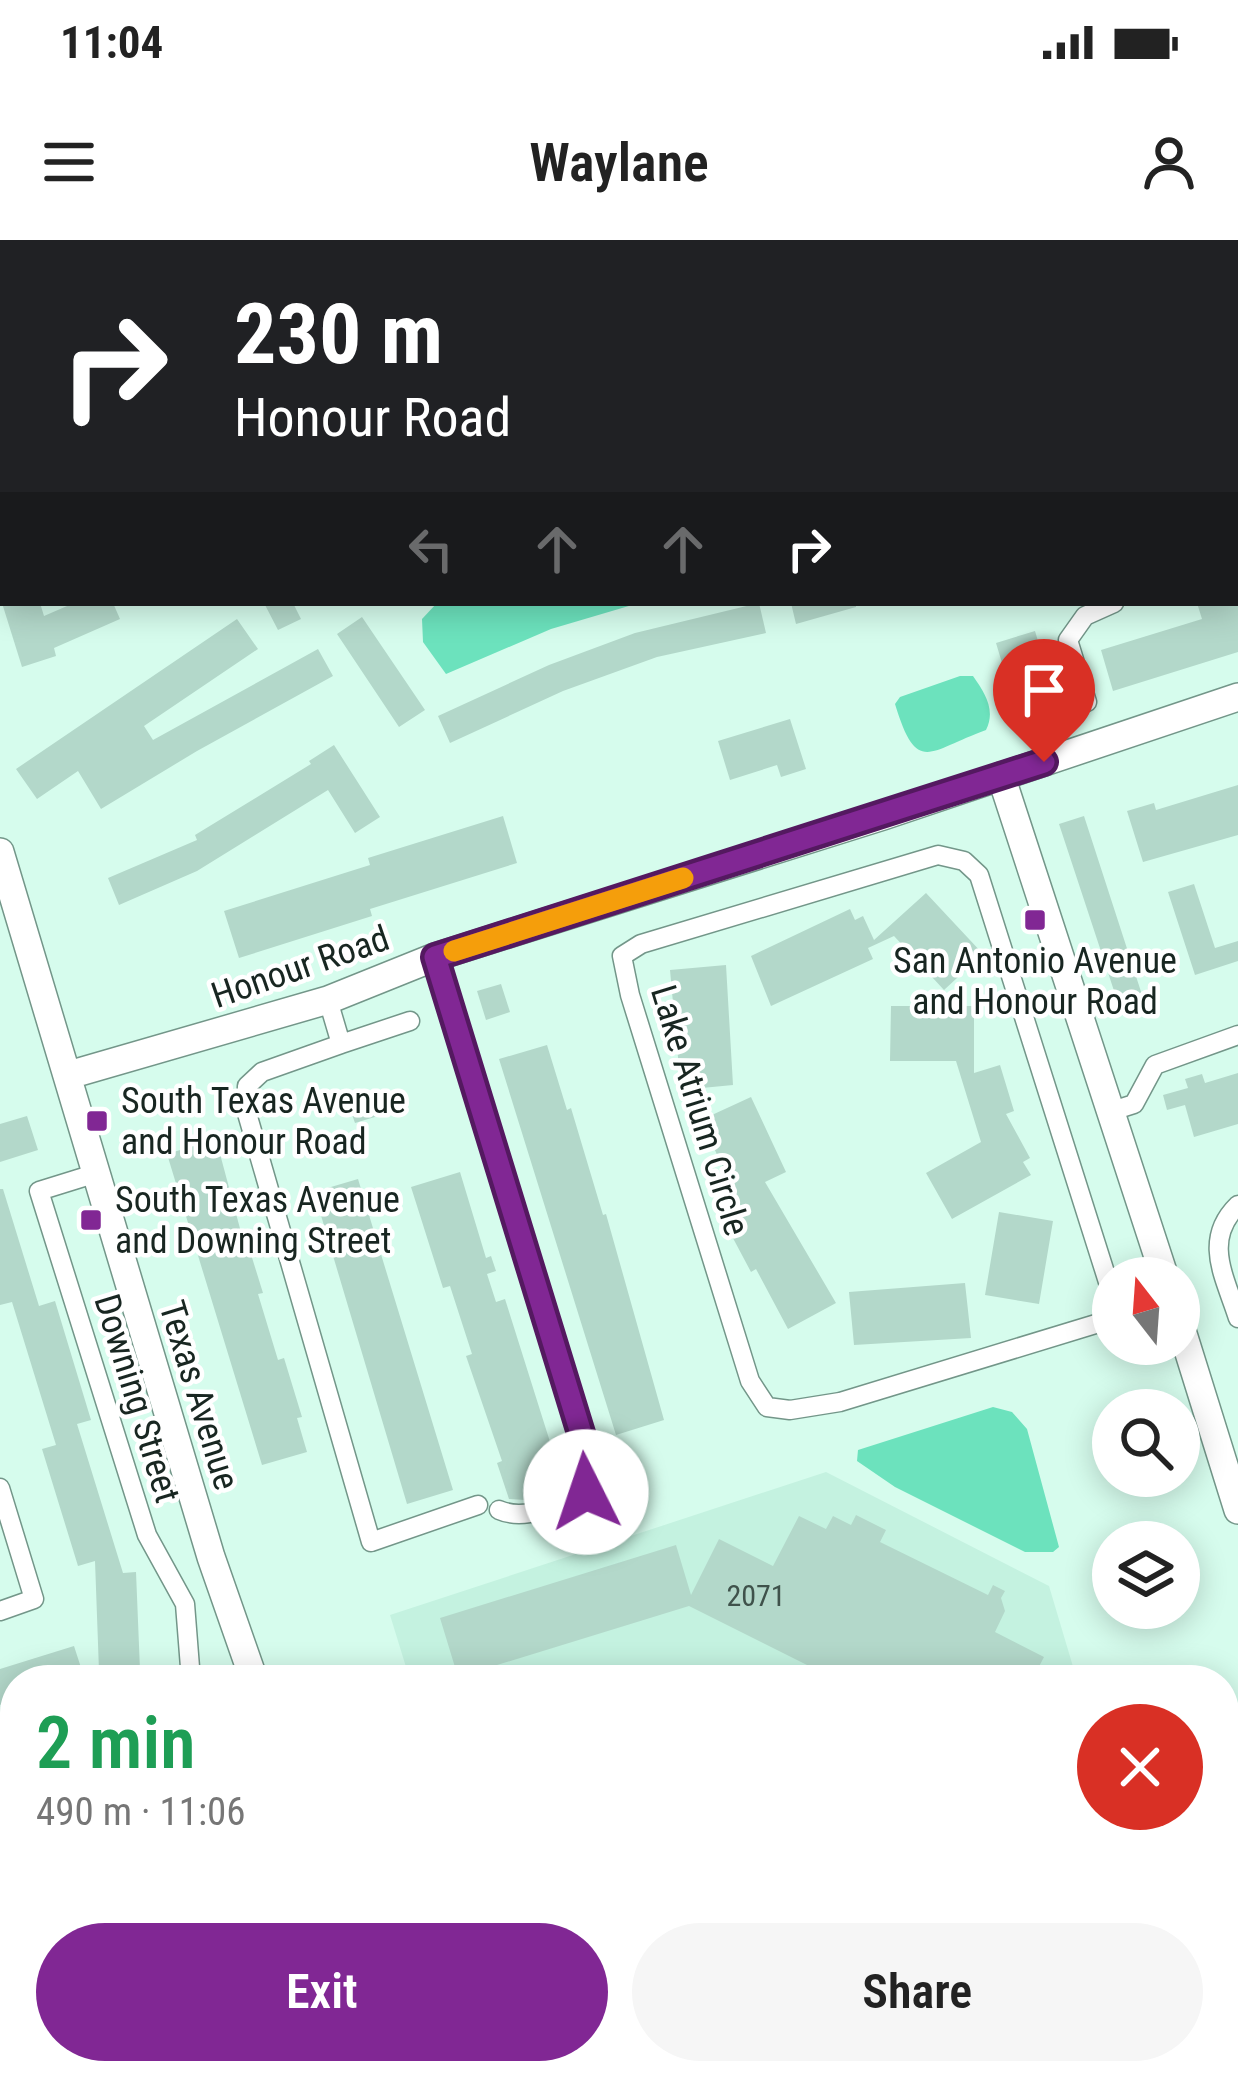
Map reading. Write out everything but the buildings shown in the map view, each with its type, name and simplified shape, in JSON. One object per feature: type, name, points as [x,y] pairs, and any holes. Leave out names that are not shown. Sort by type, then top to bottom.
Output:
[{"type":"street","points":[[1087,701],[1068,640],[1085,616],[1107,606]]},
{"type":"street","name":"Honour Road","points":[[69,1075],[328,1000],[435,957],[1238,697]]},
{"type":"street","points":[[1001,776],[1158,1257]]},
{"type":"street","name":"Texas Avenue","points":[[0,852],[211,1557],[249,1665]]},
{"type":"street","name":"Lake Atrium Circle","points":[[938,855],[964,860],[980,875],[1109,1285],[1111,1306],[1099,1323],[839,1402],[790,1411],[767,1407],[750,1382],[622,956],[641,944],[938,855]]},
{"type":"street","points":[[435,957],[592,1469],[586,1492],[564,1502],[530,1513],[511,1515],[499,1510]]},
{"type":"street","points":[[328,1000],[341,1044]]},
{"type":"street","points":[[410,1021],[262,1072],[247,1086],[245,1110],[371,1542],[478,1505]]},
{"type":"street","points":[[1112,1111],[1134,1104],[1155,1065],[1238,1036]]},
{"type":"street","name":"Downing Street","points":[[97,1173],[39,1191],[147,1535],[185,1604],[190,1665]]},
{"type":"street","points":[[1238,1205],[1220,1229],[1218,1251],[1238,1318]]},
{"type":"street","points":[[1193,1365],[1238,1510]]},
{"type":"street","points":[[0,1488],[34,1599],[0,1611]]},
{"type":"shaded area","points":[[434,606],[629,606],[551,629],[446,674],[423,642],[422,619]]},
{"type":"shaded area","points":[[973,676],[985,695],[990,716],[986,730],[938,750],[918,749],[895,704],[900,697]]},
{"type":"shaded area","points":[[993,1407],[1012,1412],[1027,1429],[1059,1547],[1053,1552],[1025,1552],[895,1487],[857,1461],[858,1450]]},
{"type":"shaded area","points":[[826,1472],[1049,1586],[1073,1665],[405,1665],[390,1615]]},
{"type":"slow traffic","points":[[454,951],[683,878]]},
{"type":"place","name":"San Antonio Avenue and Honour Road","points":[[1035,920]]},
{"type":"place","name":"South Texas Avenue and Honour Road","points":[[97,1121]]},
{"type":"place","name":"South Texas Avenue and Downing Street","points":[[91,1220]]},
{"type":"route","points":[[586,1492],[592,1469],[435,957],[1044,762]]}]
